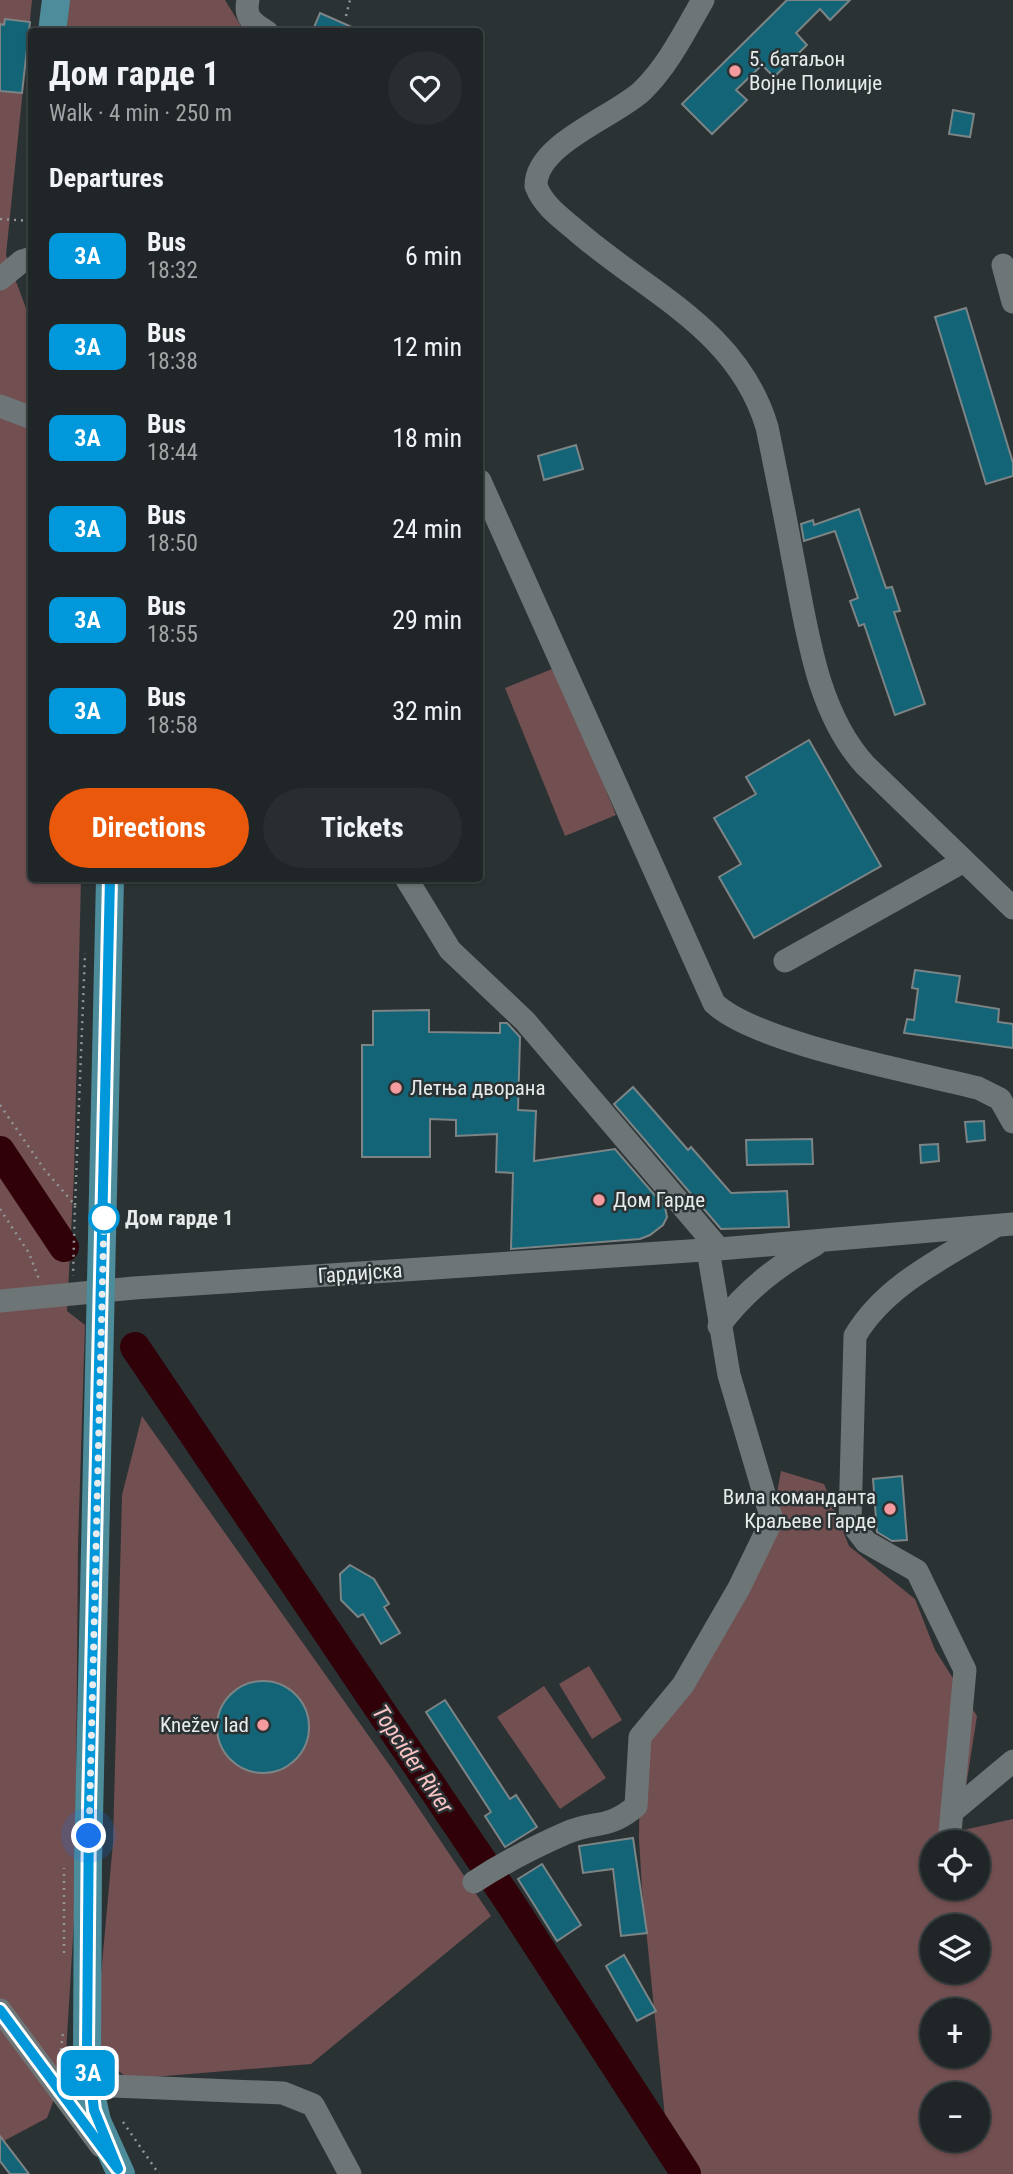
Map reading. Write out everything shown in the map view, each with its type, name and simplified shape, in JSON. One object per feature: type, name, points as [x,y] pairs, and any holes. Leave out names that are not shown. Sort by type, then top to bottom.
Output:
[{"type":"main road","points":[[52,28],[56,0]]},
{"type":"main road","points":[[110,882],[103,1291],[88,1849],[89,2085],[97,2121],[119,2171]]},
{"type":"street","points":[[248,0],[247,13],[252,22],[261,28]]},
{"type":"street","points":[[703,0],[657,73],[642,91],[570,139],[539,171],[536,186],[548,206],[592,244],[711,334],[736,364],[762,410],[767,427],[813,654],[838,727],[848,747],[1013,908]]},
{"type":"street","points":[[0,278],[28,259]]},
{"type":"street","points":[[1003,265],[1013,302]]},
{"type":"street","points":[[0,406],[28,416]]},
{"type":"street","points":[[483,488],[714,1003],[733,1019],[811,1046],[978,1088],[1000,1099],[1013,1122]]},
{"type":"street","points":[[785,961],[964,861]]},
{"type":"street","points":[[408,882],[450,950],[525,1021],[714,1249],[719,1326],[729,1375],[772,1520],[738,1588],[683,1685],[640,1737],[636,1805],[619,1820],[569,1832],[500,1865],[474,1882]]},
{"type":"street","points":[[950,1830],[965,1670],[917,1571],[866,1542],[850,1521],[855,1336],[867,1316],[890,1292],[1005,1224]]},
{"type":"street","name":"Гардијска","points":[[0,1301],[73,1293],[714,1249],[1005,1224]]},
{"type":"street","points":[[719,1326],[753,1289],[785,1261],[824,1240]]},
{"type":"street","points":[[952,1812],[1013,1761]]},
{"type":"street","points":[[0,2011],[119,2171]]},
{"type":"street","points":[[89,2085],[283,2093],[313,2105],[350,2174]]},
{"type":"path","points":[[346,16],[350,0]]},
{"type":"path","points":[[0,219],[28,221]]},
{"type":"path","points":[[73,1293],[85,952]]},
{"type":"path","points":[[0,1105],[44,1169],[75,1205]]},
{"type":"path","points":[[0,1209],[29,1252],[46,1296]]},
{"type":"path","points":[[121,2119],[159,2174]]},
{"type":"shaded area","points":[[0,0],[32,0],[6,255],[28,313],[28,882],[81,882],[74,1174],[67,1311],[85,1325],[78,1545],[75,1904],[65,2070],[47,2118],[0,2143]]},
{"type":"shaded area","points":[[61,0],[225,0],[242,28],[59,28]]},
{"type":"shaded area","points":[[557,667],[616,815],[565,836],[505,688]]},
{"type":"shaded area","points":[[142,1416],[395,1773],[491,1916],[311,2064],[129,2079],[94,2052],[113,1843],[122,1495]]},
{"type":"shaded area","points":[[781,1471],[824,1484],[849,1546],[915,1599],[935,1650],[977,1716],[959,1830],[920,1830],[920,1900],[990,1900],[990,1830],[964,1830],[1013,1819],[1013,2174],[686,2174],[668,2147],[642,1889],[639,1839],[640,1737],[772,1520]]},
{"type":"shaded area","points":[[589,1666],[622,1720],[592,1739],[559,1684]]},
{"type":"shaded area","points":[[544,1686],[606,1778],[560,1809],[497,1717]]},
{"type":"building","name":"5. батаљон Војне Полиције","points":[[787,0],[850,0],[830,20],[820,9],[796,33],[807,45],[774,77],[762,65],[736,90],[747,100],[712,134],[682,104]]},
{"type":"building","points":[[320,13],[354,28],[314,28]]},
{"type":"building","points":[[5,19],[30,22],[22,93],[0,91],[0,24],[4,25]]},
{"type":"building","points":[[953,110],[974,114],[970,137],[949,134]]},
{"type":"building","points":[[966,308],[1013,463],[1013,476],[986,484],[935,317]]},
{"type":"building","points":[[576,445],[583,469],[544,480],[538,456]]},
{"type":"building","points":[[859,509],[886,588],[892,587],[900,611],[894,612],[925,704],[895,715],[864,624],[859,626],[850,601],[858,598],[835,531],[804,541],[801,524],[813,520],[814,525]]},
{"type":"building","points":[[809,740],[881,866],[754,938],[719,877],[741,864],[714,818],[756,794],[746,777]]},
{"type":"building","points":[[915,970],[960,976],[956,1002],[999,1009],[998,1022],[1013,1024],[1013,1048],[904,1033],[907,1019],[914,1020],[918,989],[912,988]]},
{"type":"building","points":[[429,1010],[429,1032],[500,1033],[500,1023],[507,1023],[520,1037],[518,1110],[536,1111],[534,1161],[615,1149],[665,1207],[667,1217],[663,1225],[640,1239],[511,1249],[513,1173],[496,1172],[497,1134],[456,1136],[456,1120],[430,1119],[430,1157],[362,1157],[362,1045],[373,1045],[373,1011]]},
{"type":"building","points":[[633,1087],[688,1150],[691,1147],[731,1193],[787,1191],[789,1227],[721,1229],[614,1104]]},
{"type":"building","points":[[984,1121],[985,1140],[967,1142],[965,1122]]},
{"type":"building","points":[[812,1139],[813,1164],[747,1165],[746,1140]]},
{"type":"building","points":[[938,1144],[939,1161],[921,1163],[920,1145]]},
{"type":"building","name":"Вила команданта Краљеве Гарде","points":[[902,1476],[907,1540],[892,1541],[877,1532],[873,1479]]},
{"type":"building","points":[[350,1565],[374,1579],[389,1604],[384,1607],[400,1633],[381,1644],[363,1614],[358,1617],[341,1600],[340,1574]]},
{"type":"building","name":"Knežev lad","points":[[263,1681],[281,1684],[296,1694],[306,1709],[309,1727],[306,1745],[296,1760],[281,1770],[263,1773],[245,1770],[230,1760],[220,1745],[217,1727],[220,1709],[230,1694],[245,1684]]},
{"type":"building","points":[[445,1700],[510,1799],[516,1795],[537,1827],[505,1847],[485,1816],[491,1812],[426,1712]]},
{"type":"building","points":[[633,1838],[647,1933],[621,1936],[613,1869],[583,1873],[579,1846]]},
{"type":"building","points":[[542,1864],[581,1925],[557,1941],[518,1879]]},
{"type":"building","points":[[624,1955],[656,2011],[637,2021],[606,1966]]},
{"type":"building","points":[[0,2136],[29,2174],[10,2174],[0,2161]]},
{"type":"waterway","name":"Topcider River","points":[[0,1151],[64,1247]]},
{"type":"waterway","name":"Topcider River","points":[[135,1347],[509,1901],[686,2174]]},
{"type":"bus line","name":"3A","points":[[0,2010],[118,2169],[108,2150],[94,2110],[87,2051],[89,1808],[103,1291],[110,882]]},
{"type":"place","name":"5. батаљон Војне Полиције","points":[[735,71]]},
{"type":"place","name":"Летња дворана","points":[[396,1088]]},
{"type":"place","name":"Дом Гарде","points":[[599,1200]]},
{"type":"place","name":"Дом гарде 1","points":[[104,1218]]},
{"type":"place","name":"Вила команданта Краљеве Гарде","points":[[890,1509]]},
{"type":"place","name":"Knežev lad","points":[[263,1725]]},
{"type":"route","points":[[89,1836],[104,1218]]}]
